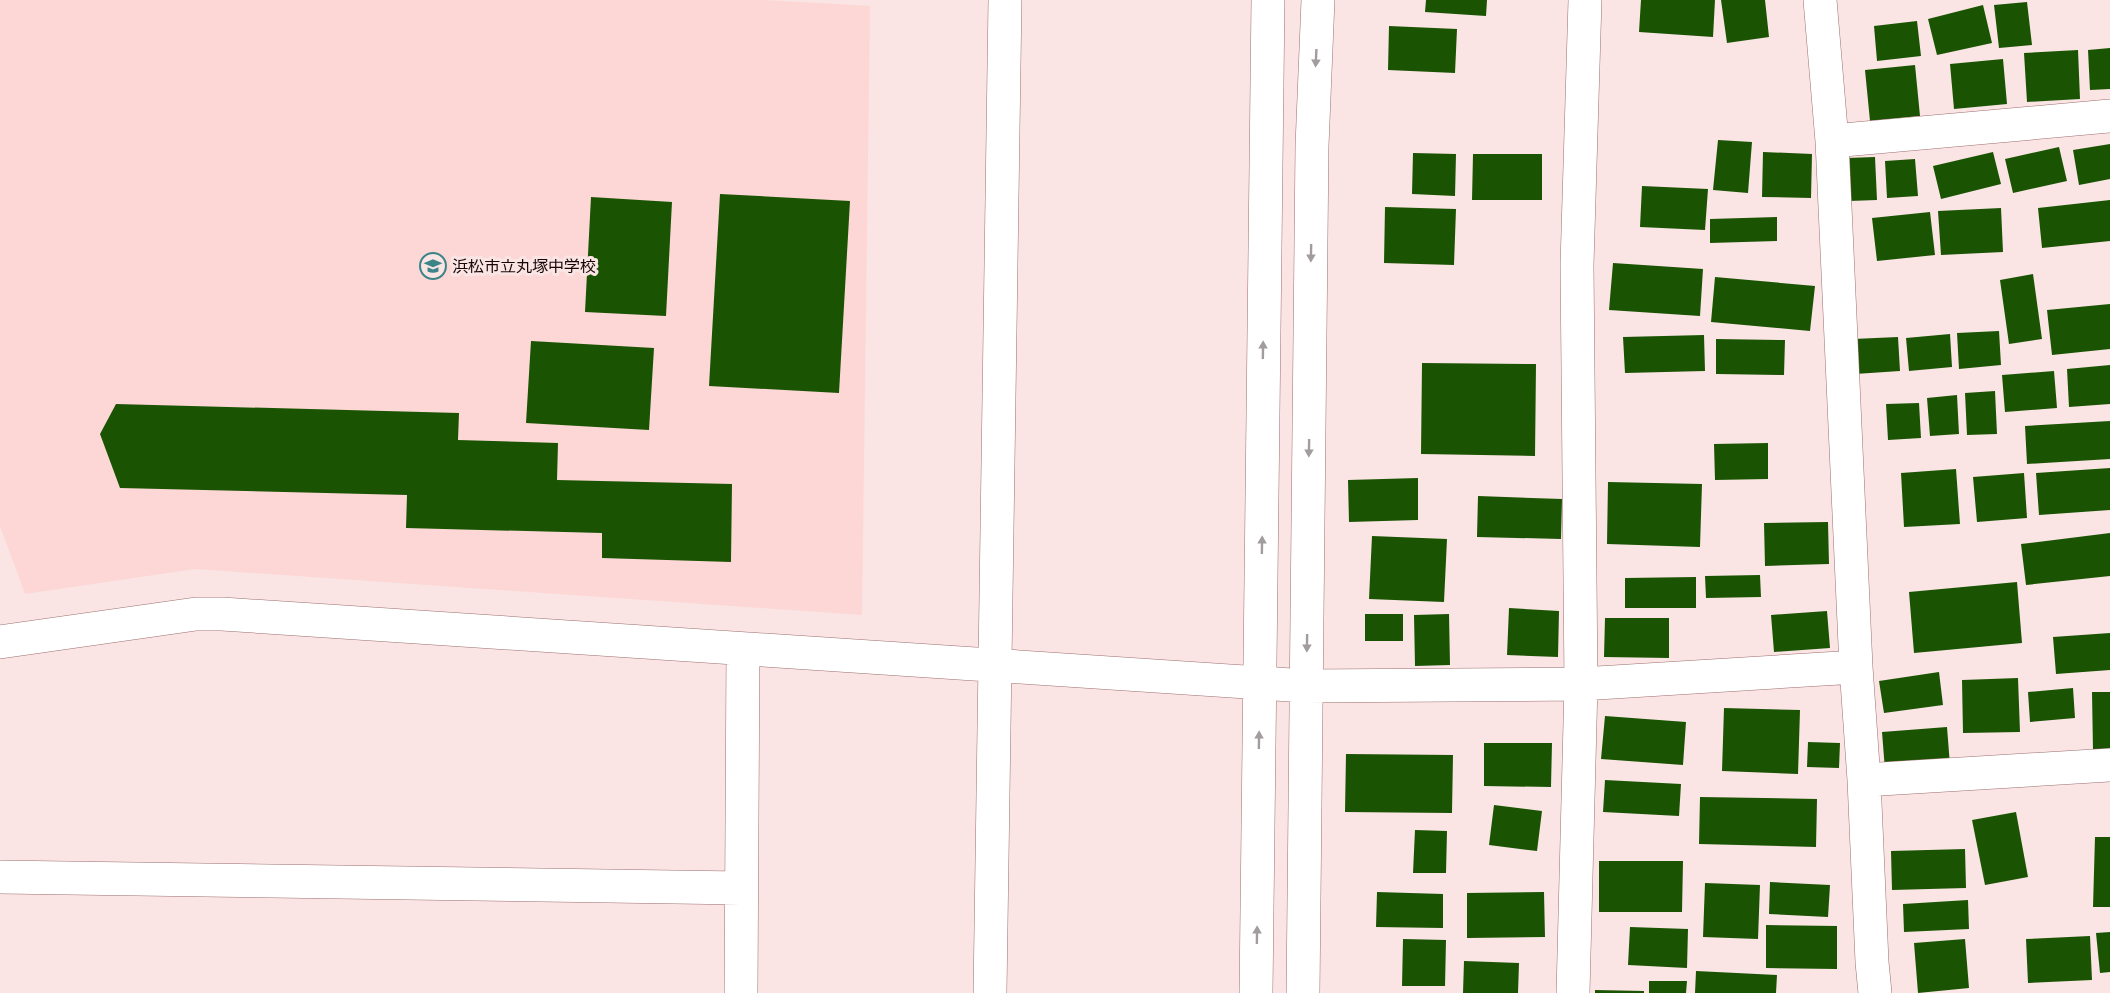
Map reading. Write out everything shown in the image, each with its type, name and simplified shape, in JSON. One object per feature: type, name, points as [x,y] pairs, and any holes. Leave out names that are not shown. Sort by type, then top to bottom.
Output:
[{"type":"street","points":[[990,993],[1005,0]]},
{"type":"street","points":[[1256,993],[1268,0]]},
{"type":"street","points":[[1303,993],[1312,146],[1318,0]]},
{"type":"street","points":[[1573,993],[1581,684],[1577,265],[1585,0]]},
{"type":"street","points":[[1820,0],[1832,141],[1856,667],[1875,993]]},
{"type":"street","points":[[1832,141],[2110,116]]},
{"type":"street","points":[[0,642],[196,614],[222,614],[1306,686],[1581,684],[1856,667]]},
{"type":"street","points":[[741,993],[743,649]]},
{"type":"street","points":[[1864,780],[2110,765]]},
{"type":"street","points":[[0,877],[741,888]]},
{"type":"shaded area","name":"浜松市立丸塚中学校","points":[[0,0],[765,0],[870,6],[862,615],[195,569],[25,594],[0,526]]},
{"type":"building","points":[[1426,0],[1487,0],[1486,16],[1425,12]]},
{"type":"building","points":[[1641,0],[1715,0],[1713,37],[1639,32]]},
{"type":"building","points":[[1721,0],[1765,0],[1769,37],[1727,43]]},
{"type":"building","points":[[2027,2],[2032,45],[1999,48],[1994,5]]},
{"type":"building","points":[[1983,5],[1992,43],[1937,55],[1928,19]]},
{"type":"building","points":[[1917,21],[1921,56],[1877,61],[1874,26]]},
{"type":"building","points":[[1389,26],[1457,29],[1455,73],[1388,70]]},
{"type":"building","points":[[2110,48],[2110,89],[2090,90],[2088,50]]},
{"type":"building","points":[[2078,50],[2080,99],[2027,102],[2024,53]]},
{"type":"building","points":[[2003,59],[2007,104],[1954,109],[1950,64]]},
{"type":"building","points":[[1915,65],[1920,116],[1870,121],[1865,70]]},
{"type":"building","points":[[1718,140],[1752,142],[1748,193],[1713,190]]},
{"type":"building","points":[[2110,144],[2110,179],[2079,185],[2073,150]]},
{"type":"building","points":[[2059,147],[2067,181],[2013,193],[2005,159]]},
{"type":"building","points":[[1763,152],[1812,154],[1811,198],[1762,197]]},
{"type":"building","points":[[1993,152],[2001,184],[1941,199],[1933,166]]},
{"type":"building","points":[[1413,153],[1456,154],[1455,196],[1412,194]]},
{"type":"building","points":[[1473,154],[1542,154],[1542,200],[1472,200]]},
{"type":"building","points":[[1875,157],[1877,200],[1849,201],[1847,158]]},
{"type":"building","points":[[1915,159],[1918,196],[1887,198],[1885,161]]},
{"type":"building","points":[[1642,186],[1708,189],[1705,230],[1640,227]]},
{"type":"building","points":[[720,194],[850,201],[839,393],[709,386]]},
{"type":"building","points":[[591,197],[672,202],[666,316],[585,312]]},
{"type":"building","points":[[2110,200],[2110,241],[2042,248],[2038,208]]},
{"type":"building","points":[[1385,207],[1456,209],[1454,265],[1384,263]]},
{"type":"building","points":[[2001,208],[2003,252],[1941,255],[1938,211]]},
{"type":"building","points":[[1930,212],[1935,255],[1877,261],[1872,218]]},
{"type":"building","points":[[1777,217],[1777,241],[1710,243],[1710,219]]},
{"type":"building","points":[[1613,263],[1703,269],[1700,316],[1609,310]]},
{"type":"building","points":[[2033,274],[2042,339],[2009,344],[2000,280]]},
{"type":"building","points":[[1715,277],[1815,286],[1810,331],[1711,322]]},
{"type":"building","points":[[2110,304],[2110,349],[2052,355],[2047,310]]},
{"type":"building","points":[[1999,331],[2001,365],[1959,369],[1957,333]]},
{"type":"building","points":[[1950,334],[1952,367],[1909,371],[1906,338]]},
{"type":"building","points":[[1704,335],[1705,371],[1625,373],[1623,337]]},
{"type":"building","points":[[1898,337],[1900,371],[1855,374],[1853,339]]},
{"type":"building","points":[[1716,339],[1785,340],[1784,375],[1716,374]]},
{"type":"building","points":[[531,341],[654,348],[649,430],[526,423]]},
{"type":"building","points":[[1422,363],[1536,364],[1535,456],[1421,454]]},
{"type":"building","points":[[2110,365],[2110,404],[2069,407],[2067,369]]},
{"type":"building","points":[[2054,371],[2057,408],[2005,412],[2002,375]]},
{"type":"building","points":[[1995,391],[1997,434],[1967,435],[1965,393]]},
{"type":"building","points":[[1957,395],[1959,434],[1930,436],[1927,398]]},
{"type":"building","points":[[1919,403],[1921,438],[1888,440],[1886,404]]},
{"type":"building","points":[[116,404],[459,413],[458,440],[558,443],[557,480],[732,484],[731,562],[602,558],[602,533],[406,528],[407,495],[120,488],[100,434]]},
{"type":"building","points":[[2110,421],[2110,459],[2027,464],[2025,426]]},
{"type":"building","points":[[1768,443],[1768,479],[1715,480],[1714,444]]},
{"type":"building","points":[[2110,468],[2110,510],[2039,515],[2036,473]]},
{"type":"building","points":[[1956,469],[1960,524],[1904,527],[1901,473]]},
{"type":"building","points":[[2024,473],[2027,518],[1977,522],[1973,477]]},
{"type":"building","points":[[1418,478],[1418,520],[1349,522],[1348,480]]},
{"type":"building","points":[[1608,482],[1702,484],[1700,547],[1607,544]]},
{"type":"building","points":[[1478,496],[1562,499],[1561,539],[1477,537]]},
{"type":"building","points":[[1828,522],[1829,564],[1765,566],[1764,523]]},
{"type":"building","points":[[2110,533],[2110,576],[2026,585],[2021,544]]},
{"type":"building","points":[[1372,536],[1447,539],[1444,602],[1369,599]]},
{"type":"building","points":[[1760,575],[1761,597],[1706,598],[1705,576]]},
{"type":"building","points":[[1696,577],[1696,608],[1625,608],[1625,578]]},
{"type":"building","points":[[2017,582],[2022,643],[1914,653],[1909,592]]},
{"type":"building","points":[[1509,608],[1559,611],[1558,657],[1507,655]]},
{"type":"building","points":[[1827,611],[1830,648],[1774,652],[1771,615]]},
{"type":"building","points":[[1365,614],[1403,614],[1403,641],[1365,641]]},
{"type":"building","points":[[1449,614],[1450,665],[1415,666],[1414,615]]},
{"type":"building","points":[[1605,618],[1669,618],[1669,658],[1604,657]]},
{"type":"building","points":[[2110,633],[2110,670],[2056,674],[2053,637]]},
{"type":"building","points":[[1939,672],[1943,705],[1884,713],[1879,681]]},
{"type":"building","points":[[2018,678],[2020,732],[1963,733],[1962,680]]},
{"type":"building","points":[[2073,688],[2075,718],[2030,722],[2028,692]]},
{"type":"building","points":[[2092,692],[2110,692],[2110,750],[2093,751]]},
{"type":"building","points":[[1724,708],[1800,710],[1798,774],[1722,771]]},
{"type":"building","points":[[1605,716],[1686,722],[1683,765],[1601,759]]},
{"type":"building","points":[[1947,727],[1950,765],[1885,770],[1882,732]]},
{"type":"building","points":[[1808,742],[1840,743],[1839,768],[1807,767]]},
{"type":"building","points":[[1484,743],[1552,743],[1551,787],[1484,786]]},
{"type":"building","points":[[1346,754],[1453,755],[1452,813],[1345,812]]},
{"type":"building","points":[[1605,780],[1681,784],[1679,816],[1603,812]]},
{"type":"building","points":[[1700,797],[1817,799],[1816,847],[1699,844]]},
{"type":"building","points":[[1494,805],[1542,811],[1537,851],[1489,845]]},
{"type":"building","points":[[2016,812],[2028,877],[1985,885],[1972,820]]},
{"type":"building","points":[[1415,830],[1447,831],[1446,873],[1413,873]]},
{"type":"building","points":[[2095,837],[2110,837],[2110,907],[2093,907]]},
{"type":"building","points":[[1965,849],[1966,888],[1892,890],[1891,851]]},
{"type":"building","points":[[1599,861],[1683,861],[1682,912],[1599,912]]},
{"type":"building","points":[[1770,882],[1830,885],[1828,917],[1769,914]]},
{"type":"building","points":[[1705,883],[1760,885],[1758,939],[1703,937]]},
{"type":"building","points":[[1377,892],[1443,894],[1443,928],[1376,927]]},
{"type":"building","points":[[1544,892],[1545,937],[1467,938],[1467,893]]},
{"type":"building","points":[[1968,900],[1969,929],[1904,932],[1903,904]]},
{"type":"building","points":[[1766,925],[1837,926],[1837,969],[1766,968]]},
{"type":"building","points":[[1630,927],[1688,929],[1687,968],[1628,965]]},
{"type":"building","points":[[2110,932],[2110,972],[2100,973],[2096,933]]},
{"type":"building","points":[[2090,936],[2092,980],[2028,983],[2026,939]]},
{"type":"building","points":[[1403,939],[1446,940],[1445,986],[1402,986]]},
{"type":"building","points":[[1965,939],[1969,988],[1918,993],[1914,943]]},
{"type":"building","points":[[1464,961],[1519,963],[1518,993],[1463,993]]},
{"type":"building","points":[[1696,971],[1777,975],[1776,993],[1695,993]]},
{"type":"building","points":[[1649,981],[1687,981],[1686,993],[1649,993]]},
{"type":"building","points":[[1595,990],[1644,991],[1644,993],[1595,993]]},
{"type":"place","name":"浜松市立丸塚中学校","points":[[433,266]]}]
